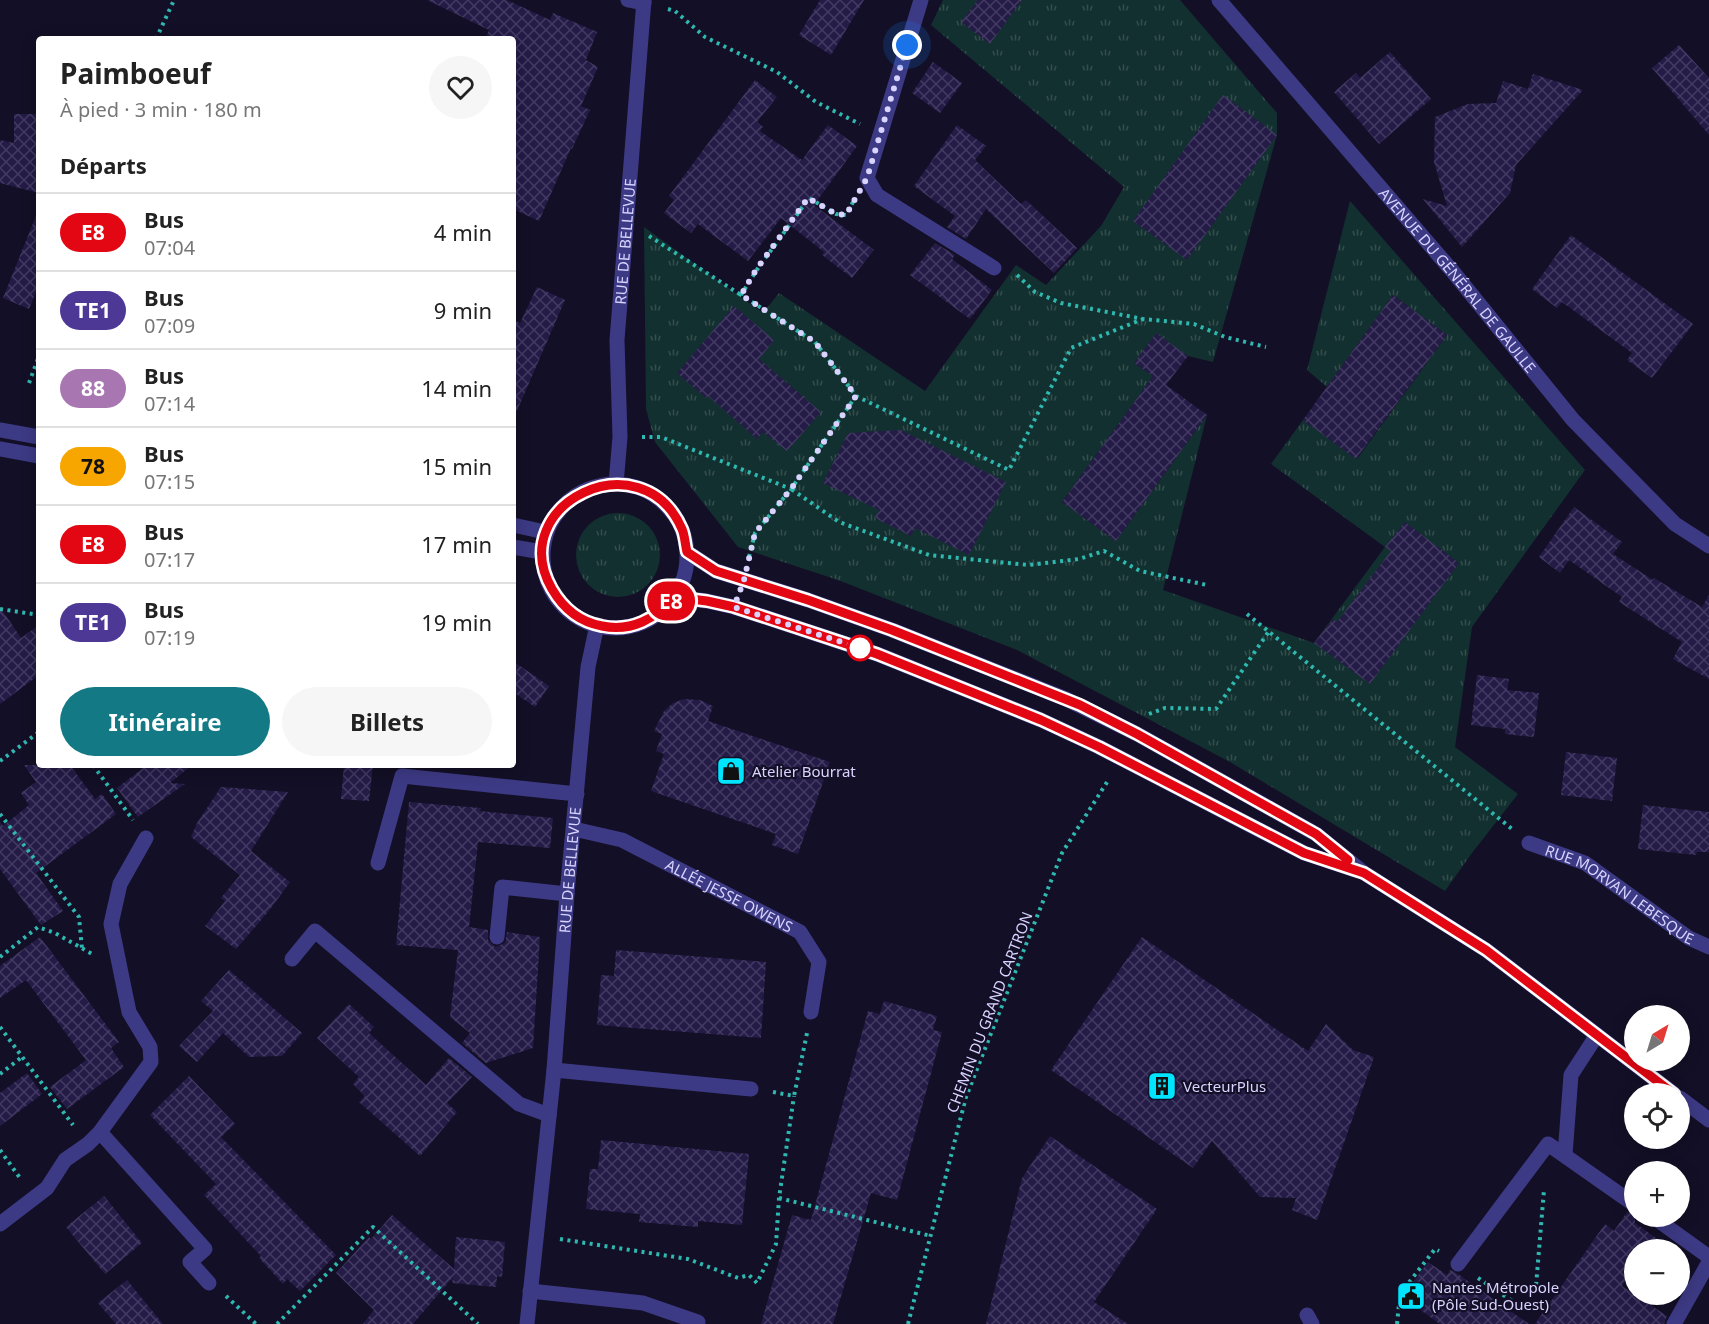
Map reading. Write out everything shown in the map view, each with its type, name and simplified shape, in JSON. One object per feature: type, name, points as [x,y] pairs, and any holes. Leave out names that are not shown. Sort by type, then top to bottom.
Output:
[{"type":"street","points":[[921,0],[867,178],[877,195],[994,268]]},
{"type":"street","name":"AVENUE DU GÉNÉRAL DE GAULLE","points":[[1219,0],[1372,177],[1589,437],[1675,524],[1709,546]]},
{"type":"street","name":"RUE DE BELLEVUE","points":[[616,484],[620,437],[617,339],[639,1]]},
{"type":"street","points":[[0,430],[36,436]]},
{"type":"street","points":[[0,449],[36,455]]},
{"type":"street","points":[[616,484],[638,488],[657,497],[672,512],[683,531],[687,552],[684,575],[674,597],[657,615],[634,625],[609,627],[582,619],[568,610],[557,598],[547,581],[542,552],[545,532],[558,513],[578,494],[616,484]]},
{"type":"street","points":[[516,526],[545,532]]},
{"type":"street","points":[[516,548],[542,552]]},
{"type":"street","points":[[687,552],[716,571],[808,600],[992,669],[1066,699],[1137,734],[1316,834],[1364,873],[1486,950],[1660,1083]]},
{"type":"street","points":[[674,597],[734,607],[877,654],[1041,720],[1304,853],[1364,873]]},
{"type":"street","name":"RUE DE BELLEVUE","points":[[527,1324],[554,1070],[567,894],[588,668],[597,625]]},
{"type":"street","points":[[378,863],[402,776],[577,794]]},
{"type":"street","name":"ALLÉE JESSE OWENS","points":[[574,829],[622,840],[800,932],[819,962],[811,1012]]},
{"type":"street","points":[[0,1224],[47,1188],[65,1160],[88,1144],[100,1131],[151,1062],[150,1047],[129,1012],[118,968],[111,924],[120,884],[146,838]]},
{"type":"street","name":"RUE MORVAN LEBESQUE","points":[[1529,843],[1585,863],[1689,938],[1709,947]]},
{"type":"street","points":[[497,937],[502,887],[567,894]]},
{"type":"street","points":[[292,959],[315,931],[519,1104],[549,1115]]},
{"type":"street","points":[[1565,1155],[1571,1075],[1597,1035]]},
{"type":"street","points":[[554,1070],[751,1089]]},
{"type":"street","points":[[1690,1106],[1709,1120]]},
{"type":"street","points":[[100,1131],[204,1249],[190,1262],[209,1283]]},
{"type":"street","points":[[1458,1264],[1548,1144],[1624,1197]]},
{"type":"street","points":[[1667,1227],[1709,1257]]},
{"type":"street","points":[[1674,1324],[1709,1262]]},
{"type":"street","points":[[530,1291],[643,1303],[698,1322]]},
{"type":"path","points":[[157,36],[174,0]]},
{"type":"path","points":[[639,1],[675,11],[705,37],[777,72],[816,102],[879,134]]},
{"type":"path","points":[[741,295],[756,270],[808,198],[836,214],[846,215],[867,178]]},
{"type":"path","points":[[626,221],[815,342],[856,396],[1009,470],[1071,348],[1143,319]]},
{"type":"path","points":[[1015,273],[1035,292],[1061,303],[1143,319],[1194,324],[1225,337],[1266,346]]},
{"type":"path","points":[[29,383],[36,364]]},
{"type":"path","points":[[744,580],[755,533],[791,489],[856,396]]},
{"type":"path","points":[[620,437],[661,437],[791,489],[839,522],[929,555],[1029,565],[1079,559],[1104,551],[1140,571],[1207,585]]},
{"type":"path","points":[[0,609],[36,615]]},
{"type":"path","points":[[1247,614],[1529,843]]},
{"type":"path","points":[[1137,734],[1150,712],[1165,708],[1216,709],[1269,631]]},
{"type":"path","points":[[0,761],[36,734]]},
{"type":"path","name":"CHEMIN DU GRAND CARTRON","points":[[908,1324],[966,1097],[1062,853],[1121,759]]},
{"type":"path","points":[[95,768],[146,838]]},
{"type":"path","points":[[0,814],[78,917],[82,949]]},
{"type":"path","points":[[0,957],[38,927],[55,933],[118,968]]},
{"type":"path","points":[[536,1235],[688,1259],[738,1278],[749,1275],[757,1283],[776,1244],[779,1198],[794,1096],[811,1012]]},
{"type":"path","points":[[0,1027],[88,1144]]},
{"type":"path","points":[[0,1074],[22,1057]]},
{"type":"path","points":[[751,1089],[794,1096]]},
{"type":"path","points":[[0,1149],[34,1199]]},
{"type":"path","points":[[779,1198],[931,1236]]},
{"type":"path","points":[[277,1324],[373,1227],[478,1324]]},
{"type":"path","points":[[209,1283],[233,1300],[256,1324]]},
{"type":"green space","points":[[943,0],[1180,0],[1277,113],[1277,135],[1213,362],[1188,356],[1134,363],[1153,376],[1062,502],[1116,541],[1207,415],[1163,590],[1314,643],[1385,547],[1271,464],[1303,420],[1357,459],[1447,335],[1393,295],[1327,387],[1307,370],[1350,201],[1585,470],[1472,627],[1455,747],[1518,794],[1445,891],[1230,762],[1017,650],[838,580],[738,547],[655,442],[646,409],[644,227],[763,313],[779,293],[925,391],[1016,265],[1046,285],[1101,226],[1124,187],[931,25]]},
{"type":"green space","points":[[618,513],[641,520],[653,532],[660,555],[653,578],[641,590],[618,597],[595,590],[583,578],[576,555],[583,532],[595,520]]},
{"type":"building","points":[[427,0],[507,0],[550,20],[553,13],[597,32],[586,60],[598,67],[581,106],[590,110],[539,221],[516,210],[516,36],[486,36],[489,30]]},
{"type":"building","points":[[820,0],[864,0],[831,55],[799,35]]},
{"type":"building","points":[[978,0],[1022,0],[990,44],[961,22]]},
{"type":"building","points":[[1679,45],[1709,78],[1709,135],[1652,68]]},
{"type":"building","points":[[1390,52],[1431,99],[1379,144],[1334,92],[1356,73],[1360,78]]},
{"type":"building","points":[[933,62],[962,83],[940,113],[912,93]]},
{"type":"building","points":[[1533,74],[1583,90],[1516,165],[1510,193],[1462,247],[1423,199],[1447,206],[1434,162],[1435,117],[1468,104],[1496,103],[1503,81],[1528,89]]},
{"type":"building","points":[[755,80],[777,97],[757,122],[763,127],[760,131],[802,160],[828,125],[857,146],[814,205],[874,250],[852,278],[781,218],[748,261],[698,224],[691,233],[664,213],[674,200],[669,196]]},
{"type":"building","points":[[1223,95],[1277,135],[1187,260],[1133,221]]},
{"type":"building","points":[[14,114],[36,114],[36,192],[0,183],[0,140],[14,143]]},
{"type":"building","points":[[957,125],[986,146],[975,160],[1021,204],[1026,200],[1077,248],[1054,273],[986,209],[966,239],[947,227],[955,216],[914,186]]},
{"type":"building","points":[[36,216],[36,292],[29,309],[3,298]]},
{"type":"building","points":[[1571,235],[1693,324],[1652,378],[1627,360],[1632,353],[1562,302],[1557,308],[1532,289]]},
{"type":"building","points":[[935,243],[955,255],[952,259],[992,290],[970,319],[910,275]]},
{"type":"building","points":[[537,287],[565,300],[516,413],[516,321],[520,323]]},
{"type":"building","points":[[1393,295],[1447,335],[1356,459],[1303,420]]},
{"type":"building","points":[[734,306],[774,340],[759,359],[821,412],[787,451],[763,432],[757,439],[708,396],[706,398],[677,373]]},
{"type":"building","points":[[1156,333],[1188,356],[1166,385],[1207,415],[1116,541],[1062,502],[1153,376],[1134,363]]},
{"type":"building","points":[[901,430],[1006,482],[969,555],[915,528],[911,536],[875,518],[879,510],[823,483],[848,433]]},
{"type":"building","points":[[1574,507],[1622,542],[1613,554],[1653,580],[1654,578],[1702,607],[1709,595],[1709,679],[1673,659],[1682,642],[1619,602],[1622,597],[1569,560],[1560,573],[1539,557]]},
{"type":"building","points":[[1405,522],[1459,563],[1370,684],[1314,643],[1333,619],[1337,622],[1391,551],[1385,547]]},
{"type":"building","points":[[0,607],[21,638],[36,627],[36,677],[0,704]]},
{"type":"building","points":[[516,663],[549,686],[535,707],[516,694]]},
{"type":"building","points":[[1477,675],[1509,679],[1507,690],[1539,693],[1534,737],[1505,734],[1505,729],[1471,725]]},
{"type":"building","points":[[684,699],[700,700],[713,706],[708,721],[830,762],[798,854],[772,845],[776,834],[651,791],[664,754],[656,751],[662,734],[654,731],[664,711],[673,703]]},
{"type":"building","points":[[1566,752],[1617,758],[1612,801],[1561,795]]},
{"type":"building","points":[[24,765],[36,765],[36,768],[72,768],[95,799],[102,794],[116,814],[36,873],[63,911],[41,925],[0,869],[0,822],[3,826],[29,805],[21,793],[36,782]]},
{"type":"building","points":[[143,768],[188,768],[170,783],[185,784],[138,817],[117,788]]},
{"type":"building","points":[[344,768],[373,768],[369,801],[341,799]]},
{"type":"building","points":[[221,787],[288,792],[251,851],[290,882],[236,949],[205,926],[225,901],[221,898],[240,875],[191,837],[197,823]]},
{"type":"building","points":[[409,802],[481,808],[480,811],[553,818],[550,848],[478,842],[469,927],[488,930],[488,940],[495,947],[505,943],[507,932],[540,937],[533,1048],[486,1063],[462,1043],[470,1033],[450,1017],[458,950],[396,945]]},
{"type":"building","points":[[1643,805],[1709,812],[1709,852],[1697,852],[1696,855],[1638,849]]},
{"type":"building","points":[[40,937],[119,1042],[111,1048],[124,1067],[67,1109],[50,1087],[86,1060],[26,980],[0,998],[0,966]]},
{"type":"building","name":"VecteurPlus","points":[[1142,937],[1308,1051],[1326,1024],[1353,1050],[1374,1057],[1317,1220],[1292,1210],[1296,1198],[1260,1197],[1212,1141],[1193,1168],[1051,1070]]},
{"type":"building","points":[[616,950],[766,962],[761,1038],[597,1025],[601,975],[614,976]]},
{"type":"building","points":[[229,970],[302,1033],[282,1056],[249,1057],[223,1033],[197,1062],[179,1046],[213,1011],[201,1001]]},
{"type":"building","points":[[884,1001],[937,1016],[933,1030],[942,1032],[897,1200],[871,1193],[833,1324],[761,1324],[792,1215],[811,1220],[868,1011],[880,1014]]},
{"type":"building","points":[[349,1004],[374,1027],[369,1033],[426,1085],[449,1058],[472,1077],[447,1103],[457,1112],[420,1156],[359,1102],[365,1096],[353,1084],[359,1077],[317,1038]]},
{"type":"building","points":[[27,1073],[42,1094],[0,1126],[0,1093]]},
{"type":"building","points":[[189,1076],[235,1124],[221,1137],[336,1255],[300,1291],[287,1279],[283,1284],[259,1258],[261,1256],[204,1195],[216,1184],[150,1115]]},
{"type":"building","points":[[1050,1136],[1157,1209],[1094,1302],[1128,1324],[986,1324],[1022,1178]]},
{"type":"building","points":[[601,1140],[749,1154],[742,1225],[698,1221],[698,1227],[639,1222],[640,1214],[586,1209],[590,1169],[598,1169]]},
{"type":"building","points":[[104,1196],[142,1243],[105,1274],[66,1227]]},
{"type":"building","points":[[392,1215],[454,1269],[456,1237],[505,1242],[502,1277],[497,1276],[496,1287],[452,1283],[453,1277],[413,1324],[363,1324],[374,1310],[336,1273]]},
{"type":"building","points":[[1624,1216],[1624,1227],[1641,1227],[1658,1239],[1624,1239],[1624,1283],[1622,1286],[1624,1287],[1624,1305],[1650,1305],[1667,1316],[1664,1324],[1535,1324],[1605,1224],[1614,1231]]},
{"type":"building","points":[[1428,1262],[1447,1275],[1450,1270],[1458,1274],[1529,1324],[1440,1324],[1402,1297]]},
{"type":"building","points":[[127,1280],[163,1324],[116,1324],[98,1303]]},
{"type":"bus line","name":"E8","points":[[1348,860],[1316,834],[1137,734],[1080,705],[892,630],[716,571],[687,552],[683,531],[672,512],[657,497],[638,488],[616,484],[603,485],[578,494],[550,522],[545,532],[542,560],[547,581],[557,598],[568,610],[582,619],[597,625],[622,627],[646,621],[657,615],[674,597],[707,601],[734,607],[877,654],[1041,720],[1099,747],[1304,853],[1364,873],[1486,950],[1660,1083]]},
{"type":"place","name":"Atelier Bourrat","points":[[731,771]]},
{"type":"place","name":"VecteurPlus","points":[[1162,1086]]},
{"type":"place","name":"Nantes Métropole (Pôle Sud-Ouest)","points":[[1411,1296]]},
{"type":"route","points":[[860,648],[734,607],[744,580],[755,533],[791,489],[856,396],[815,342],[741,295],[756,270],[808,198],[836,214],[846,215],[867,178],[907,45]]}]
